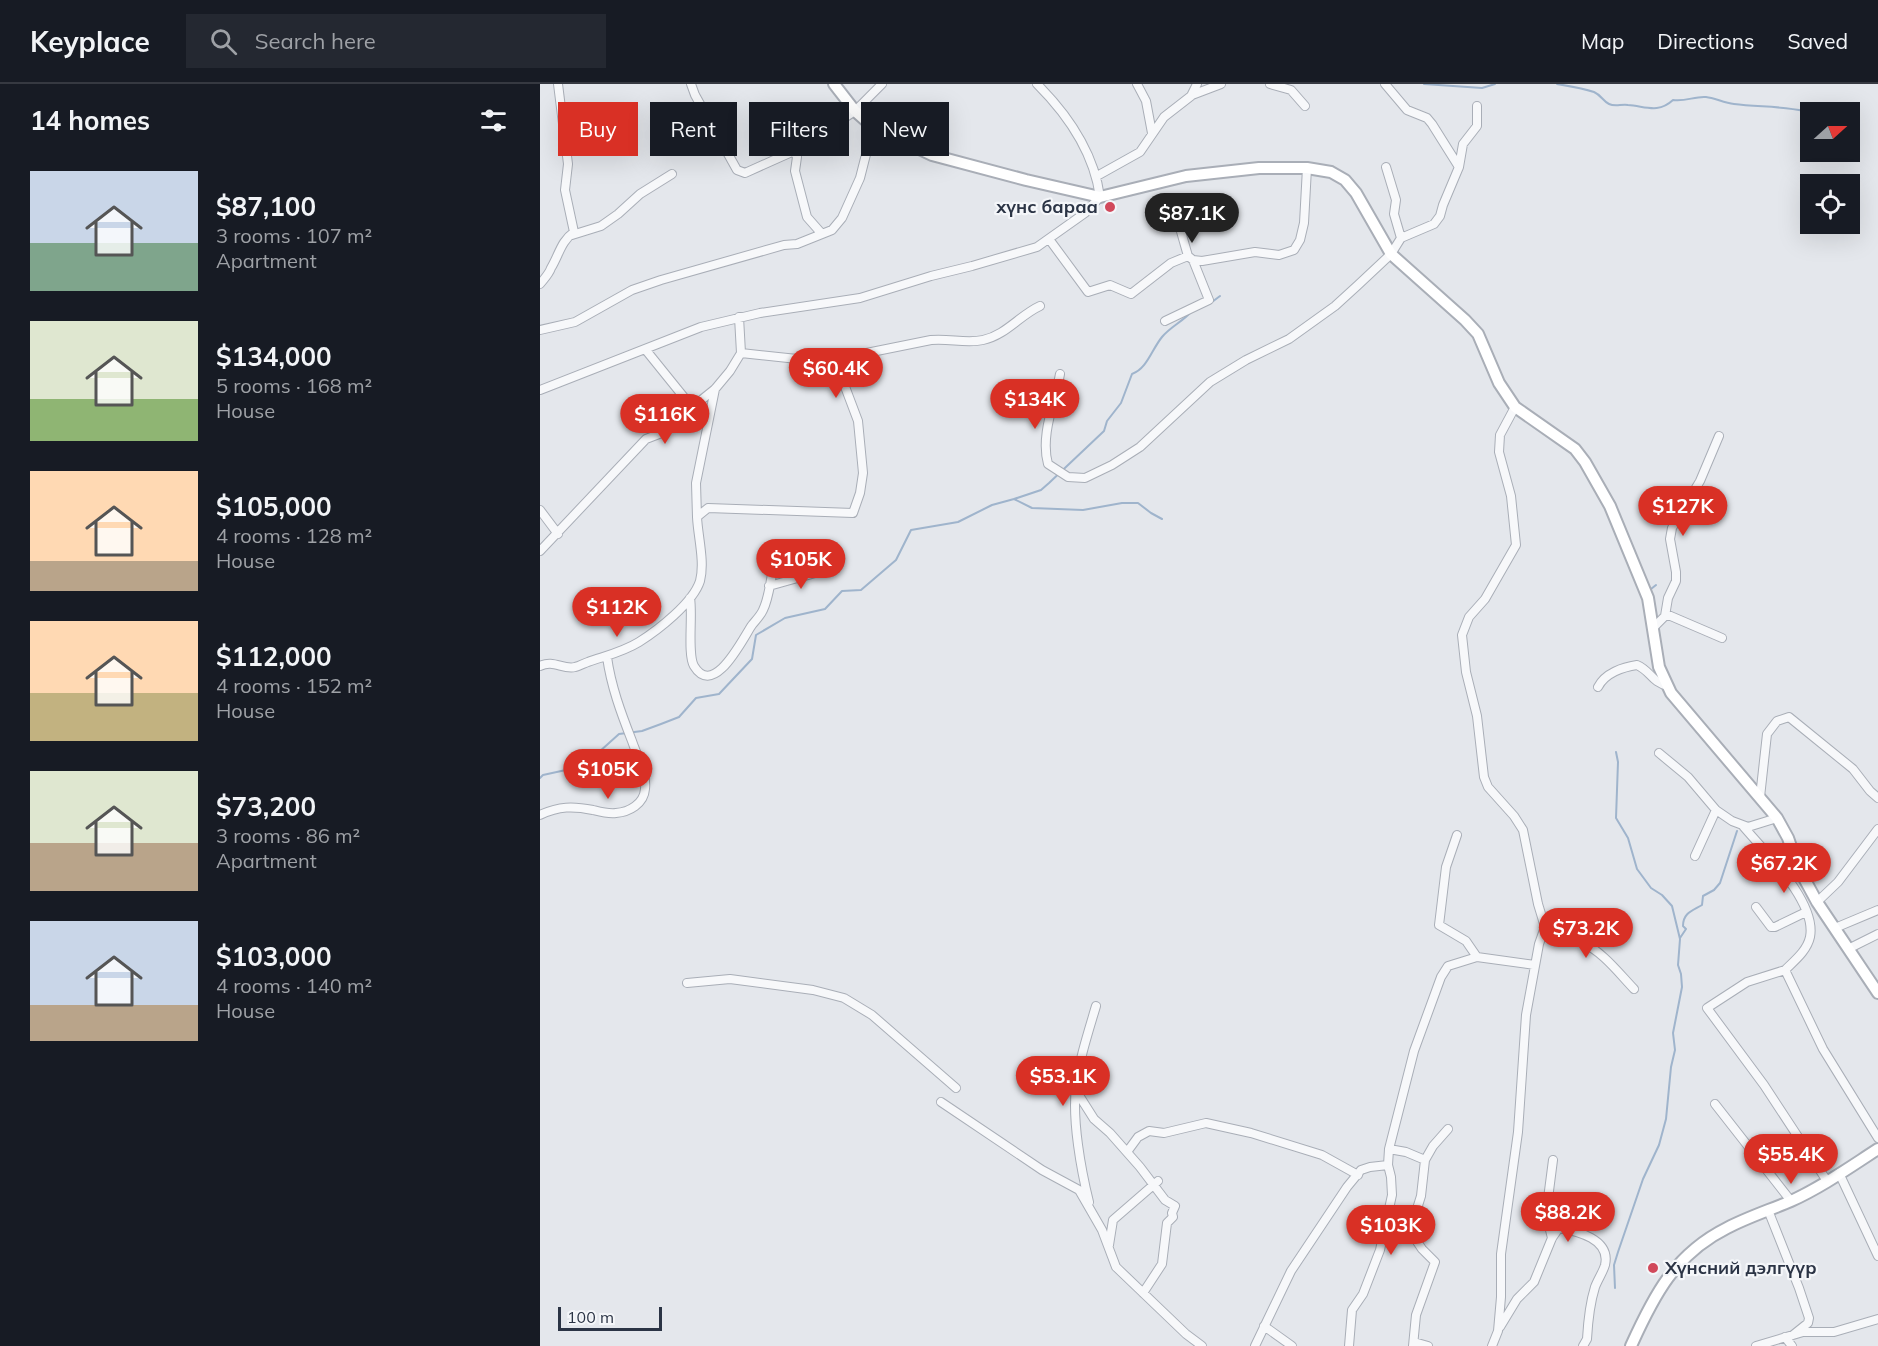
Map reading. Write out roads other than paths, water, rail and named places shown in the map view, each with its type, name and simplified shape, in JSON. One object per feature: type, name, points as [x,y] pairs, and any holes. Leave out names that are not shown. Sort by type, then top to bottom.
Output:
[{"type":"street","points":[[540,284],[550,271],[567,237],[574,232],[565,190],[568,164],[558,84]]},
{"type":"street","points":[[691,84],[737,170],[746,173],[785,156]]},
{"type":"street","points":[[834,84],[861,116]]},
{"type":"street","points":[[849,115],[882,84]]},
{"type":"street","points":[[1037,84],[1073,125],[1097,176],[1100,197]]},
{"type":"street","points":[[1137,84],[1146,100],[1152,133]]},
{"type":"street","points":[[1191,96],[1197,84]]},
{"type":"street","points":[[1097,176],[1140,152],[1164,117],[1191,96],[1221,84]]},
{"type":"street","points":[[1270,84],[1291,90],[1305,106]]},
{"type":"street","points":[[1385,84],[1407,110],[1432,123],[1460,167]]},
{"type":"street","points":[[1060,374],[1046,436],[1048,464],[1068,477],[1085,478],[1112,465],[1140,447],[1210,382],[1245,360],[1288,339],[1335,306],[1391,254],[1401,238],[1434,224],[1440,216],[1460,167],[1464,144],[1477,126],[1477,106]]},
{"type":"street","points":[[796,156],[795,171],[807,217],[822,234]]},
{"type":"street","points":[[540,330],[574,322],[632,290],[661,280],[784,245],[797,244],[832,230],[842,218],[855,192],[867,156]]},
{"type":"street","points":[[936,156],[1100,197],[1186,176],[1259,168],[1307,168],[1331,172],[1345,180],[1356,193],[1391,254],[1478,334],[1499,383],[1515,407],[1575,449],[1585,462],[1610,506],[1648,598],[1659,667],[1671,693],[1777,818],[1817,902],[1878,993]]},
{"type":"street","points":[[1386,167],[1396,200],[1394,213],[1401,238]]},
{"type":"street","points":[[1049,239],[1088,292],[1110,285],[1131,294],[1171,263],[1190,258],[1202,261],[1256,252],[1279,255],[1294,250],[1300,240],[1304,223],[1307,168]]},
{"type":"street","points":[[567,237],[601,226],[640,194],[672,174]]},
{"type":"street","points":[[540,390],[692,330],[759,313],[860,298],[1036,247],[1085,213],[1100,197]]},
{"type":"street","points":[[1165,321],[1209,300],[1190,258],[1178,221]]},
{"type":"street","points":[[741,353],[816,361],[832,360],[946,338],[959,341],[984,340],[1007,329],[1040,306]]},
{"type":"street","points":[[540,551],[646,439],[659,434],[715,389],[741,353],[739,318]]},
{"type":"street","points":[[645,349],[692,406]]},
{"type":"street","points":[[697,517],[708,508],[854,513],[864,473],[858,421],[841,376],[832,360]]},
{"type":"street","points":[[540,666],[555,663],[569,668],[607,657],[639,642],[676,614],[690,598],[699,583],[702,572],[696,483],[715,389]]},
{"type":"street","points":[[1498,1331],[1501,1254],[1518,1131],[1526,1015],[1545,927],[1523,830],[1514,816],[1488,787],[1484,777],[1477,716],[1466,672],[1462,635],[1469,617],[1485,599],[1516,545],[1511,496],[1499,452],[1500,435],[1515,407]]},
{"type":"street","points":[[1654,627],[1666,614],[1668,598],[1677,575],[1670,543],[1672,528],[1700,481],[1719,436]]},
{"type":"street","points":[[540,510],[558,534]]},
{"type":"street","points":[[690,598],[692,610],[690,656],[700,673],[715,675],[738,649],[764,610],[773,570]]},
{"type":"street","points":[[769,586],[826,570]]},
{"type":"street","points":[[1666,614],[1722,638]]},
{"type":"street","points":[[540,815],[569,806],[610,813],[630,810],[643,799],[646,790],[645,781],[610,678],[607,657]]},
{"type":"street","points":[[1598,687],[1605,677],[1617,670],[1637,664],[1657,683],[1668,686]]},
{"type":"street","points":[[1760,797],[1767,734],[1777,721],[1790,717],[1853,769],[1878,798]]},
{"type":"street","points":[[1659,753],[1688,777],[1722,816],[1748,827],[1777,818]]},
{"type":"street","points":[[1695,856],[1716,810]]},
{"type":"street","points":[[1743,826],[1795,889],[1810,926],[1809,940],[1805,949],[1785,970],[1747,982],[1707,1008],[1764,1085],[1827,1181]]},
{"type":"street","points":[[1817,902],[1838,882],[1878,829]]},
{"type":"street","points":[[1457,835],[1446,867],[1439,925],[1466,941],[1477,957]]},
{"type":"street","points":[[1795,889],[1806,881]]},
{"type":"street","points":[[1756,907],[1771,927],[1806,912]]},
{"type":"street","points":[[1835,928],[1878,910]]},
{"type":"street","points":[[1545,927],[1559,936],[1578,940],[1600,952],[1634,989]]},
{"type":"street","points":[[1850,948],[1878,934]]},
{"type":"street","points":[[1349,1346],[1352,1310],[1363,1294],[1380,1250],[1392,1195],[1388,1165],[1389,1149],[1414,1051],[1441,977],[1448,966],[1477,957],[1535,966]]},
{"type":"street","points":[[1785,970],[1823,1049],[1878,1138]]},
{"type":"street","points":[[687,983],[730,979],[813,990],[844,998],[872,1015],[956,1088]]},
{"type":"street","points":[[1091,1210],[1083,1177],[1076,1120],[1075,1089],[1095,1006]]},
{"type":"street","points":[[1075,1089],[1094,1119],[1156,1183],[1165,1200],[1174,1206],[1173,1217],[1167,1223],[1162,1264],[1143,1293]]},
{"type":"street","points":[[941,1102],[1042,1170],[1079,1190],[1091,1210],[1116,1267],[1202,1346]]},
{"type":"street","points":[[1715,1104],[1791,1201]]},
{"type":"street","points":[[1127,1152],[1138,1137],[1149,1131],[1164,1133],[1206,1123],[1251,1133],[1322,1155],[1358,1175]]},
{"type":"street","points":[[1428,1346],[1413,1344],[1416,1316],[1435,1262],[1422,1249],[1410,1231],[1421,1196],[1425,1160],[1432,1146],[1448,1129]]},
{"type":"street","points":[[1389,1149],[1406,1152],[1425,1160]]},
{"type":"street","points":[[1631,1346],[1654,1296],[1680,1262],[1708,1239],[1726,1228],[1791,1201],[1878,1149]]},
{"type":"street","points":[[1552,1238],[1546,1214],[1553,1160]]},
{"type":"street","points":[[1255,1346],[1291,1271],[1361,1170],[1388,1165]]},
{"type":"street","points":[[1839,1173],[1878,1256]]},
{"type":"street","points":[[1108,1247],[1113,1220],[1156,1183]]},
{"type":"street","points":[[1768,1210],[1809,1318],[1808,1323],[1789,1336]]},
{"type":"street","points":[[1492,1346],[1517,1299],[1534,1282],[1552,1238],[1559,1228],[1577,1231],[1596,1241],[1604,1251],[1605,1263],[1595,1288],[1587,1338],[1583,1346]]},
{"type":"street","points":[[1756,1346],[1803,1332],[1834,1332],[1878,1319]]},
{"type":"street","points":[[1264,1326],[1293,1346]]},
{"type":"street","points":[[1789,1336],[1792,1346]]},
{"type":"waterway","points":[[1424,84],[1482,88],[1495,84]]},
{"type":"waterway","points":[[1557,84],[1594,92],[1607,103],[1614,105],[1657,108],[1673,100],[1706,97],[1734,104],[1800,110]]},
{"type":"waterway","points":[[1212,302],[1220,296]]},
{"type":"waterway","points":[[1014,499],[1041,490],[1104,431],[1107,421],[1121,403],[1132,374],[1142,368],[1165,333],[1191,312]]},
{"type":"waterway","points":[[540,778],[543,775],[575,768],[599,752],[619,734],[642,731],[679,717],[696,698],[719,694],[752,659],[756,635],[785,618],[825,609],[842,591],[861,590],[896,560],[911,530],[958,522],[992,505],[1014,499],[1032,508],[1083,510],[1122,503],[1138,503],[1162,519]]},
{"type":"waterway","points":[[1651,589],[1656,585]]},
{"type":"waterway","points":[[1615,1288],[1614,1265],[1643,1179],[1659,1145],[1666,1119],[1675,1050],[1673,1033],[1682,987],[1678,965],[1680,939],[1672,906],[1662,895],[1651,888],[1637,869],[1628,838],[1616,818],[1618,762],[1616,752]]},
{"type":"waterway","points":[[1680,938],[1686,929],[1683,926],[1686,915],[1702,905],[1703,896],[1714,890],[1720,883],[1737,831]]},
{"type":"place","name":"хүнс бараа","points":[[1110,207]]},
{"type":"place","name":"Хүнсний дэлгүүр","points":[[1653,1268]]}]
